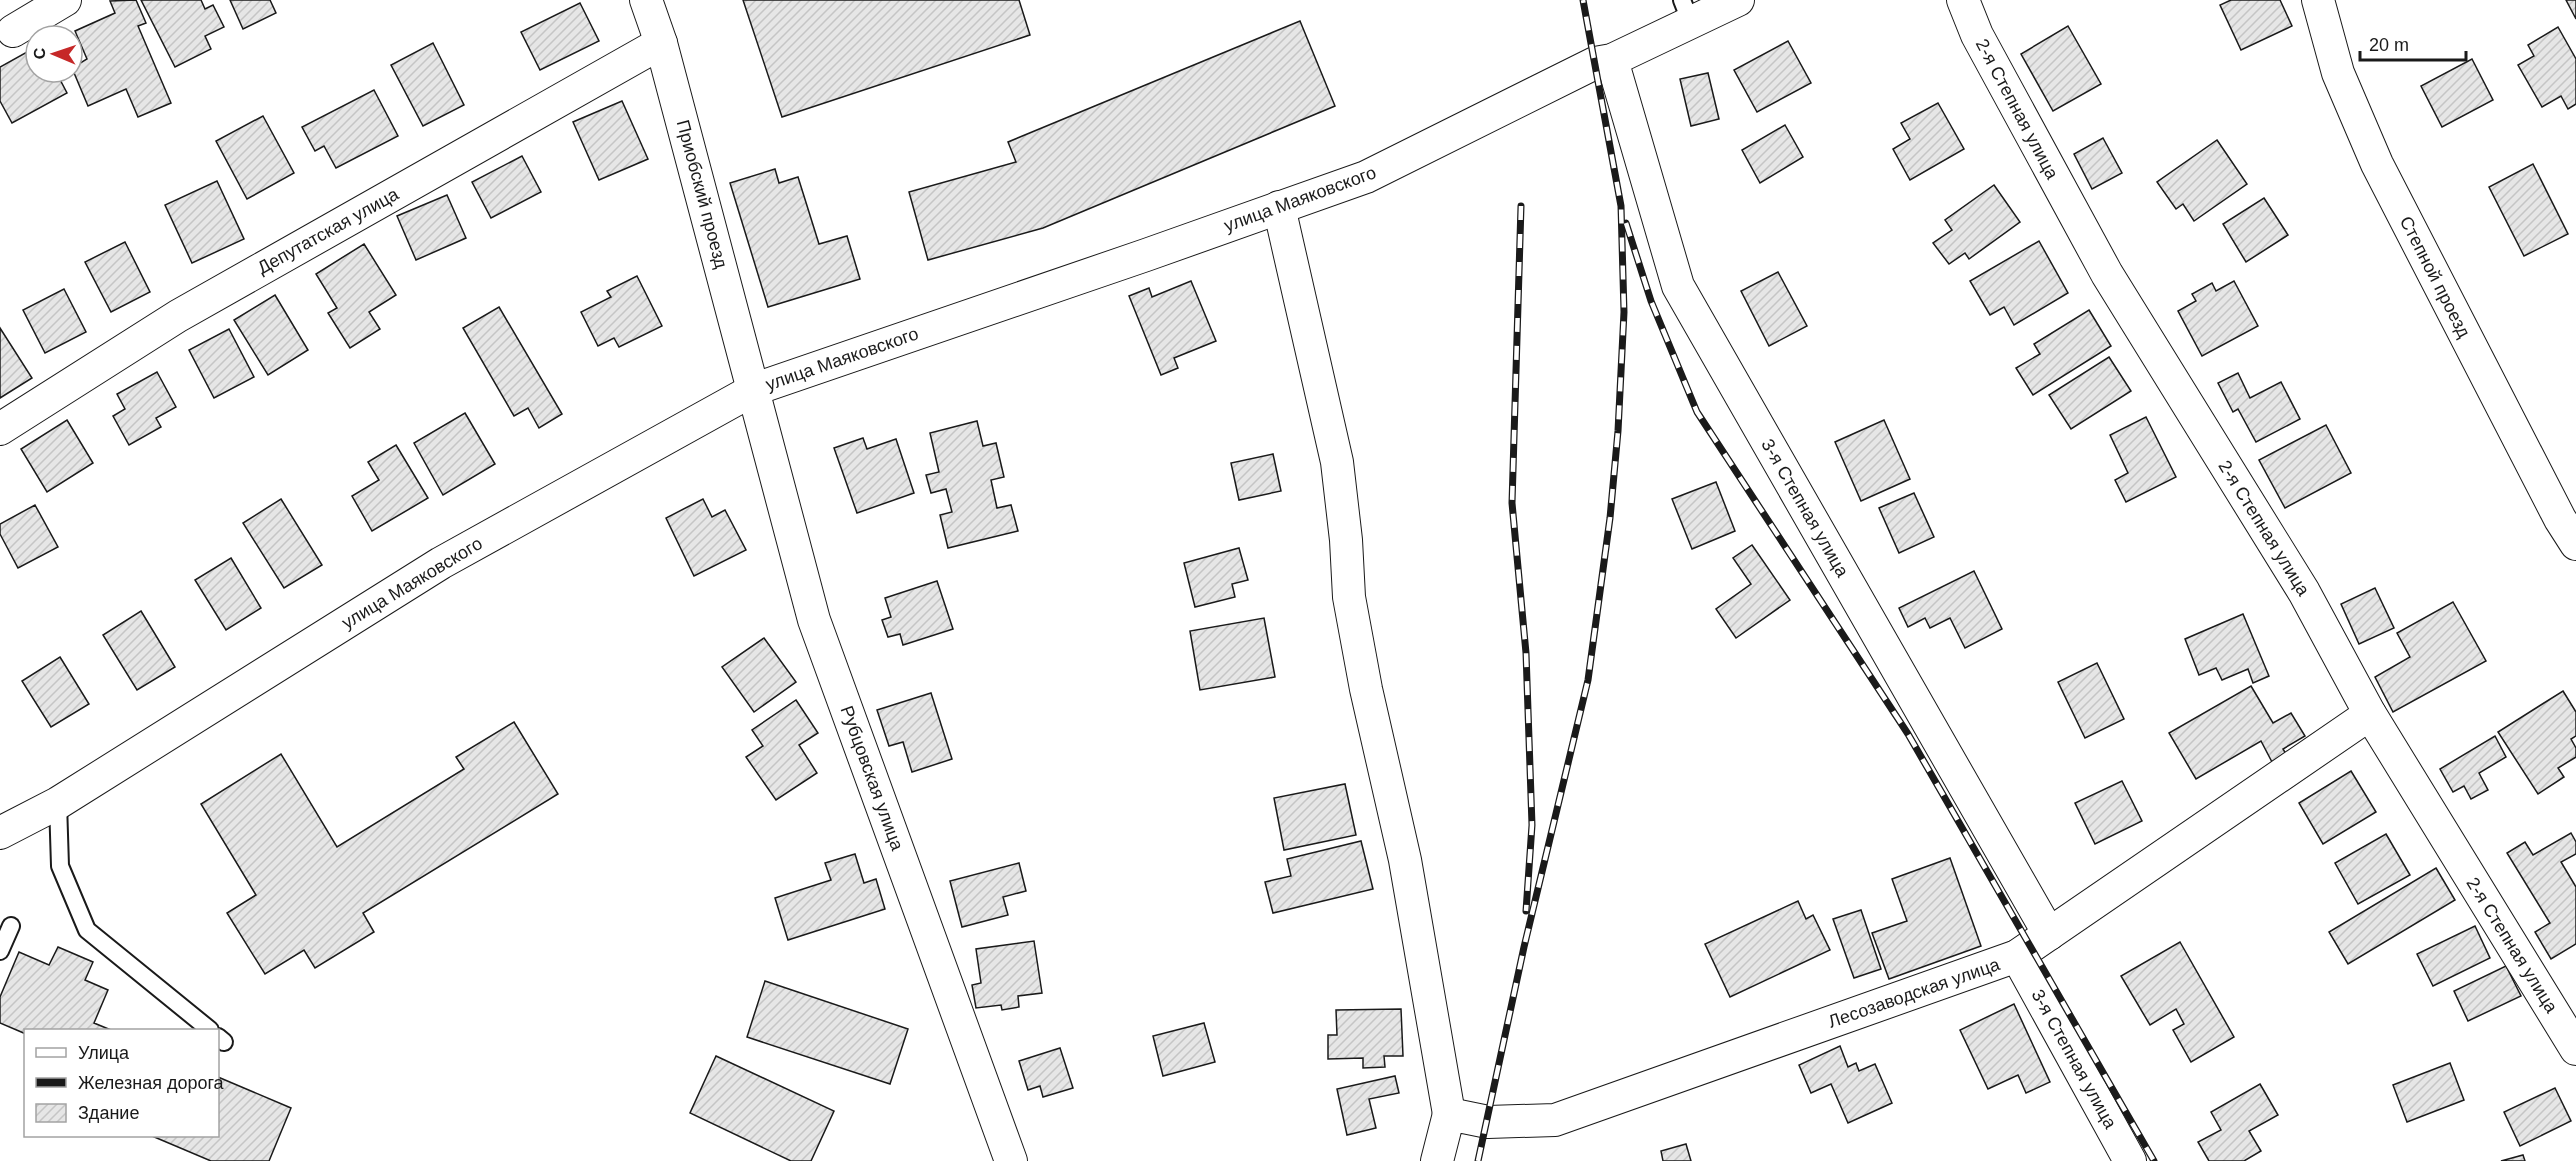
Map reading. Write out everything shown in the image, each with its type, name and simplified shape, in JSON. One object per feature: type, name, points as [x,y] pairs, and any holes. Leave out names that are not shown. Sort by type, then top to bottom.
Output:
[{"type":"street","points":[[13,32],[65,0]]},
{"type":"street","name":"Приобский проезд","points":[[646,0],[661,43],[754,389]]},
{"type":"street","name":"улица Маяковского","points":[[0,833],[58,803],[441,563],[754,389],[1366,177],[1594,63],[1612,60],[1687,11],[1738,0]]},
{"type":"street","name":"2-я Степная улица","points":[[1963,0],[1977,35],[2107,274],[2304,592],[2370,714],[2574,1041]]},
{"type":"street","name":"Степной проезд","points":[[2318,0],[2338,73],[2377,165],[2560,519],[2576,543]]},
{"type":"street","name":"Депутатская улица","points":[[0,429],[178,315],[661,43]]},
{"type":"street","name":"3-я Степная улица","points":[[1612,60],[1678,286],[2049,934]]},
{"type":"street","points":[[1280,207],[1337,462],[1346,540],[1348,597],[1366,689],[1406,860],[1449,1113],[1437,1161]]},
{"type":"street","name":"Рубцовская улица","points":[[754,389],[814,620],[1011,1161]]},
{"type":"street","name":"Лесозаводская улица","points":[[1449,1113],[1488,1122],[1555,1120],[2017,956],[2370,714]]},
{"type":"street","name":"3-я Степная улица","points":[[2017,956],[2130,1161]]},
{"type":"lane","points":[[58,803],[60,866],[87,930],[209,1029]]},
{"type":"lane","points":[[0,951],[11,926]]},
{"type":"building","points":[[136,0],[146,23],[138,26],[171,103],[138,117],[126,89],[88,106],[79,84],[84,84],[84,61],[87,59],[84,52],[84,27],[115,13],[110,1]]},
{"type":"building","points":[[141,0],[201,0],[205,9],[213,5],[224,27],[205,36],[211,49],[175,67]]},
{"type":"building","points":[[230,0],[270,0],[276,13],[243,29]]},
{"type":"building","points":[[743,0],[1019,0],[1030,35],[782,117]]},
{"type":"building","points":[[2231,0],[2280,0],[2292,26],[2241,50],[2220,5]]},
{"type":"building","points":[[2566,0],[2576,0],[2576,19]]},
{"type":"building","points":[[580,3],[599,41],[540,70],[521,32]]},
{"type":"building","points":[[1300,21],[1335,106],[1043,228],[928,260],[909,192],[1016,162],[1008,142]]},
{"type":"building","points":[[2068,26],[2101,84],[2053,111],[2021,54]]},
{"type":"building","points":[[2558,27],[2576,59],[2576,104],[2568,109],[2561,96],[2542,107],[2518,65],[2534,56],[2528,45]]},
{"type":"building","points":[[1788,41],[1811,83],[1757,112],[1734,70]]},
{"type":"building","points":[[433,43],[464,105],[423,126],[391,65]]},
{"type":"building","points":[[24,54],[24,84],[62,84],[67,93],[12,123],[0,101],[0,67]]},
{"type":"building","points":[[2472,59],[2493,100],[2442,127],[2421,86]]},
{"type":"building","points":[[1708,73],[1719,119],[1691,126],[1680,79]]},
{"type":"building","points":[[374,90],[398,136],[336,168],[324,146],[315,151],[302,127]]},
{"type":"building","points":[[622,101],[648,159],[599,180],[573,122]]},
{"type":"building","points":[[1938,103],[1964,149],[1910,180],[1893,149],[1910,139],[1901,123]]},
{"type":"building","points":[[263,116],[294,173],[247,199],[216,141]]},
{"type":"building","points":[[1785,125],[1803,157],[1760,183],[1742,150]]},
{"type":"building","points":[[2103,138],[2122,173],[2092,189],[2074,154]]},
{"type":"building","points":[[2217,140],[2247,184],[2194,221],[2183,204],[2176,209],[2157,182]]},
{"type":"building","points":[[522,156],[541,192],[491,218],[472,182]]},
{"type":"building","points":[[2533,164],[2568,234],[2524,256],[2489,187]]},
{"type":"building","points":[[775,169],[779,183],[798,177],[819,244],[847,236],[860,279],[768,307],[730,183]]},
{"type":"building","points":[[217,181],[244,239],[192,263],[165,205]]},
{"type":"building","points":[[1994,185],[2020,222],[1969,259],[1965,253],[1949,264],[1933,243],[1952,230],[1945,220]]},
{"type":"building","points":[[447,195],[466,238],[416,260],[397,216]]},
{"type":"building","points":[[2264,198],[2288,235],[2246,262],[2223,224]]},
{"type":"building","points":[[2039,241],[2068,293],[2014,325],[2004,307],[1990,315],[1970,281]]},
{"type":"building","points":[[125,242],[150,292],[111,312],[85,262]]},
{"type":"building","points":[[364,244],[396,295],[369,312],[380,329],[350,348],[328,313],[337,308],[316,274]]},
{"type":"building","points":[[1778,272],[1807,326],[1769,346],[1741,291]]},
{"type":"building","points":[[637,276],[662,326],[619,347],[614,338],[598,346],[581,312],[611,297],[607,291]]},
{"type":"building","points":[[1191,281],[1216,341],[1174,358],[1178,368],[1161,375],[1129,296],[1149,288],[1152,297]]},
{"type":"building","points":[[2234,281],[2258,326],[2202,356],[2178,311],[2196,301],[2192,294],[2212,283],[2216,291]]},
{"type":"building","points":[[64,289],[86,332],[45,353],[23,310]]},
{"type":"building","points":[[275,295],[308,350],[268,375],[234,320]]},
{"type":"building","points":[[499,307],[562,414],[539,428],[528,408],[514,416],[463,328]]},
{"type":"building","points":[[2089,310],[2111,346],[2033,395],[2016,368],[2040,354],[2034,344]]},
{"type":"building","points":[[0,328],[32,378],[0,398]]},
{"type":"building","points":[[229,329],[254,377],[214,398],[189,350]]},
{"type":"building","points":[[2109,357],[2131,391],[2071,429],[2049,395]]},
{"type":"building","points":[[157,372],[176,407],[156,418],[161,427],[129,445],[113,416],[125,409],[117,394]]},
{"type":"building","points":[[2238,373],[2250,398],[2281,382],[2300,419],[2256,442],[2238,409],[2233,412],[2218,383]]},
{"type":"building","points":[[465,413],[495,464],[443,495],[414,443]]},
{"type":"building","points":[[2146,417],[2176,477],[2126,502],[2115,480],[2128,473],[2110,435]]},
{"type":"building","points":[[67,420],[93,463],[47,492],[21,449]]},
{"type":"building","points":[[1884,420],[1910,479],[1861,501],[1835,442]]},
{"type":"building","points":[[977,421],[983,446],[996,443],[1004,477],[991,480],[997,508],[1011,505],[1018,531],[948,548],[940,515],[952,512],[946,489],[931,493],[926,475],[939,472],[930,433]]},
{"type":"building","points":[[2326,425],[2351,473],[2285,508],[2259,460]]},
{"type":"building","points":[[863,438],[867,449],[896,439],[914,493],[857,513],[834,448]]},
{"type":"building","points":[[396,445],[428,498],[372,531],[352,496],[379,480],[368,462]]},
{"type":"building","points":[[1273,454],[1281,491],[1239,500],[1231,463]]},
{"type":"building","points":[[1716,482],[1735,531],[1692,549],[1672,499]]},
{"type":"building","points":[[1914,493],[1934,537],[1899,553],[1879,508]]},
{"type":"building","points":[[281,499],[322,565],[284,588],[243,523]]},
{"type":"building","points":[[703,499],[712,517],[725,510],[746,550],[694,576],[666,518]]},
{"type":"building","points":[[35,505],[58,547],[18,568],[0,534],[0,524]]},
{"type":"building","points":[[1752,545],[1790,600],[1736,638],[1716,609],[1751,584],[1733,558]]},
{"type":"building","points":[[1239,548],[1248,580],[1232,584],[1235,597],[1195,607],[1184,563]]},
{"type":"building","points":[[231,558],[261,608],[226,630],[195,580]]},
{"type":"building","points":[[1974,571],[2002,629],[1965,648],[1950,618],[1930,628],[1925,618],[1908,627],[1899,608]]},
{"type":"building","points":[[937,581],[953,629],[903,645],[900,634],[888,637],[882,620],[891,617],[885,598]]},
{"type":"building","points":[[2375,588],[2394,628],[2359,644],[2341,604]]},
{"type":"building","points":[[2453,602],[2486,661],[2393,712],[2375,677],[2410,657],[2397,633]]},
{"type":"building","points":[[141,611],[175,667],[137,690],[103,635]]},
{"type":"building","points":[[2243,614],[2269,676],[2253,683],[2248,669],[2222,680],[2216,668],[2199,675],[2185,639]]},
{"type":"building","points":[[1264,618],[1275,677],[1200,690],[1190,631]]},
{"type":"building","points":[[764,638],[796,682],[754,712],[722,667]]},
{"type":"building","points":[[60,657],[89,704],[51,727],[22,681]]},
{"type":"building","points":[[2097,663],[2124,719],[2085,738],[2058,682]]},
{"type":"building","points":[[2251,686],[2273,723],[2291,713],[2305,736],[2283,749],[2286,754],[2272,762],[2261,741],[2196,779],[2169,733]]},
{"type":"building","points":[[2563,691],[2576,712],[2576,736],[2571,739],[2576,748],[2576,757],[2558,768],[2564,777],[2538,794],[2498,732]]},
{"type":"building","points":[[931,693],[952,759],[912,772],[903,742],[889,746],[877,710]]},
{"type":"building","points":[[796,700],[818,733],[799,745],[817,773],[776,800],[746,757],[763,746],[752,730]]},
{"type":"building","points":[[514,722],[558,794],[363,913],[374,932],[315,968],[304,950],[265,974],[227,913],[256,895],[201,804],[281,754],[337,847],[464,769],[456,757]]},
{"type":"building","points":[[2495,736],[2506,757],[2479,773],[2488,790],[2471,799],[2464,786],[2453,792],[2440,769]]},
{"type":"building","points":[[2351,771],[2376,812],[2323,844],[2299,803]]},
{"type":"building","points":[[2122,781],[2142,821],[2095,844],[2075,803]]},
{"type":"building","points":[[1345,784],[1356,835],[1284,850],[1274,798]]},
{"type":"building","points":[[2571,833],[2576,842],[2576,854],[2561,862],[2576,887],[2576,944],[2551,959],[2535,932],[2550,923],[2507,853],[2525,842],[2533,855]]},
{"type":"building","points":[[2386,834],[2410,875],[2358,904],[2335,863]]},
{"type":"building","points":[[1361,841],[1373,889],[1273,913],[1265,882],[1291,876],[1287,859]]},
{"type":"building","points":[[855,854],[864,883],[876,879],[885,909],[788,940],[775,898],[831,880],[825,863]]},
{"type":"building","points":[[1950,858],[1981,946],[1889,979],[1872,933],[1907,921],[1892,879]]},
{"type":"building","points":[[1019,863],[1026,891],[1003,897],[1008,915],[962,927],[950,881]]},
{"type":"building","points":[[2436,868],[2455,900],[2348,964],[2329,932]]},
{"type":"building","points":[[1798,901],[1806,919],[1813,915],[1830,950],[1730,997],[1705,944]]},
{"type":"building","points":[[1861,910],[1881,969],[1854,978],[1833,919]]},
{"type":"building","points":[[2475,926],[2490,958],[2433,986],[2417,954]]},
{"type":"building","points":[[1034,941],[1042,993],[1018,996],[1019,1007],[1002,1010],[1001,1005],[976,1008],[972,985],[981,983],[976,949]]},
{"type":"building","points":[[2180,942],[2234,1037],[2191,1062],[2173,1030],[2184,1024],[2176,1009],[2150,1025],[2121,976]]},
{"type":"building","points":[[58,947],[93,962],[85,980],[108,990],[94,1023],[109,1029],[24,1029],[24,1033],[0,1023],[0,997],[19,952],[49,965]]},
{"type":"building","points":[[2506,966],[2521,996],[2468,1021],[2454,991]]},
{"type":"building","points":[[765,981],[908,1029],[890,1084],[747,1037]]},
{"type":"building","points":[[2014,1004],[2050,1082],[2026,1093],[2018,1075],[1988,1089],[1960,1030]]},
{"type":"building","points":[[1401,1009],[1403,1056],[1384,1056],[1385,1067],[1363,1068],[1363,1058],[1328,1059],[1328,1035],[1337,1035],[1336,1010]]},
{"type":"building","points":[[1204,1023],[1215,1062],[1163,1076],[1153,1036]]},
{"type":"building","points":[[1840,1046],[1848,1067],[1856,1063],[1859,1071],[1875,1064],[1892,1103],[1848,1123],[1831,1084],[1811,1093],[1799,1065]]},
{"type":"building","points":[[1060,1048],[1073,1088],[1043,1097],[1040,1086],[1028,1090],[1019,1061]]},
{"type":"building","points":[[716,1056],[834,1111],[811,1161],[791,1161],[690,1113]]},
{"type":"building","points":[[2450,1063],[2464,1100],[2407,1122],[2393,1085]]},
{"type":"building","points":[[1395,1076],[1399,1093],[1369,1099],[1376,1128],[1347,1135],[1337,1089]]},
{"type":"building","points":[[219,1077],[291,1108],[269,1161],[211,1161],[154,1137],[219,1137]]},
{"type":"building","points":[[2260,1084],[2278,1115],[2249,1131],[2261,1151],[2244,1161],[2209,1161],[2198,1142],[2221,1130],[2211,1112]]},
{"type":"building","points":[[2555,1088],[2571,1121],[2520,1146],[2504,1112]]},
{"type":"building","points":[[1686,1144],[1691,1161],[1663,1161],[1661,1151]]},
{"type":"building","points":[[2523,1155],[2525,1161],[2501,1161]]},
{"type":"railway","points":[[1478,1161],[1524,947],[1588,680],[1610,518],[1618,431],[1624,312],[1621,206],[1583,0]]},
{"type":"railway","points":[[1521,206],[1512,503],[1526,653],[1532,825],[1526,911]]},
{"type":"railway","points":[[1626,223],[1651,301],[1697,412],[1908,734],[2154,1161]]}]
